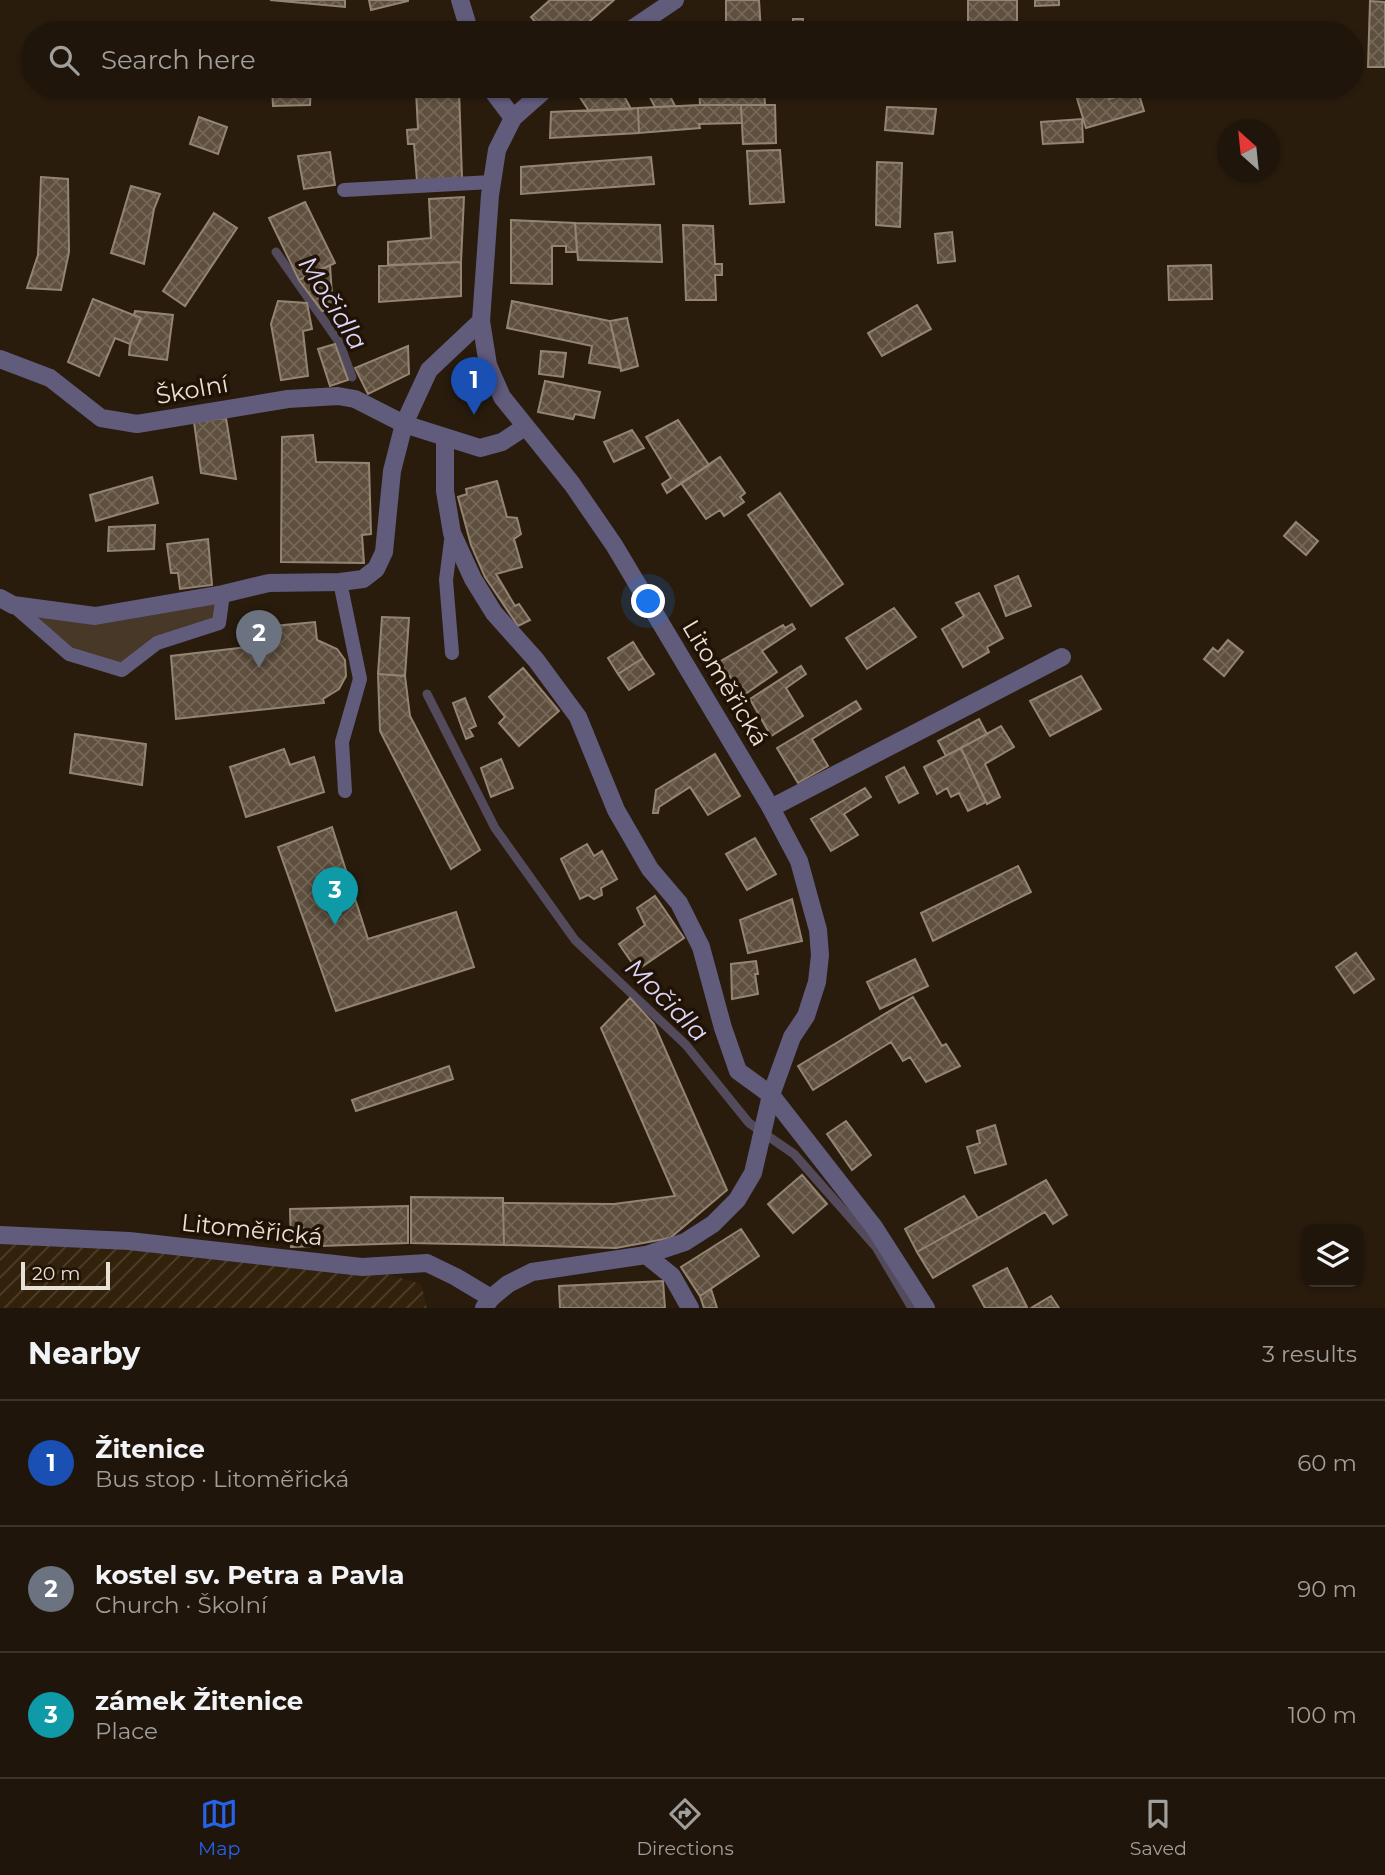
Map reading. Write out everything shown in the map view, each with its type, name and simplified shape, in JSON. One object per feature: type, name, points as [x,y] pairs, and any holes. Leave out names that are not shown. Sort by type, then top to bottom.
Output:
[{"type":"street","points":[[644,21],[675,0]]},
{"type":"street","points":[[465,1],[468,21]]},
{"type":"street","points":[[498,98],[513,118],[536,98]]},
{"type":"street","name":"Litoměřická","points":[[0,1235],[129,1241],[362,1267],[427,1263],[456,1277],[487,1303],[508,1284],[532,1272],[646,1255],[685,1242],[713,1224],[737,1200],[753,1173],[769,1102],[792,1037],[806,1016],[817,982],[820,955],[818,930],[799,861],[771,808],[614,545],[572,484],[502,397],[488,365],[481,321],[492,183],[498,150],[513,118]]},
{"type":"street","points":[[6,601],[96,616],[223,594],[269,583],[363,579],[376,569],[384,552],[392,471],[404,424],[429,370],[481,321]]},
{"type":"street","name":"Školní","points":[[0,359],[50,378],[101,418],[137,424],[288,399],[338,396],[355,400],[404,424],[480,448],[502,442],[525,428]]},
{"type":"street","points":[[445,438],[445,491],[452,533],[473,579],[494,613],[536,660],[578,717],[617,810],[650,869],[679,903],[701,947],[738,1071],[769,1102],[874,1227],[926,1308]]},
{"type":"street","points":[[771,808],[1062,657]]},
{"type":"street","points":[[646,1255],[672,1276],[690,1308]]},
{"type":"lane","points":[[344,190],[492,183]]},
{"type":"lane","points":[[452,533],[446,580],[452,653]]},
{"type":"lane","points":[[340,582],[360,679],[342,742],[345,791]]},
{"type":"lane","points":[[6,601],[69,654],[122,670],[157,643],[219,623],[223,594]]},
{"type":"shaded area","points":[[223,594],[219,623],[157,643],[122,670],[69,654],[13,605],[95,616]]},
{"type":"shaded area","points":[[0,1235],[362,1267],[421,1284],[427,1308],[0,1308]]},
{"type":"building","points":[[270,0],[345,0],[345,7]]},
{"type":"building","points":[[369,0],[408,0],[408,1],[371,10]]},
{"type":"building","points":[[550,0],[614,0],[590,21],[534,21],[531,17]]},
{"type":"building","points":[[726,0],[759,0],[760,21],[726,21]]},
{"type":"building","points":[[968,0],[1017,0],[1017,21],[968,21]]},
{"type":"building","points":[[1035,0],[1059,0],[1059,5],[1035,6]]},
{"type":"building","points":[[1370,1],[1385,2],[1385,67],[1368,67]]},
{"type":"building","points":[[273,98],[310,98],[310,105],[273,106]]},
{"type":"building","points":[[416,98],[459,98],[462,178],[417,181],[414,144],[408,144],[407,130],[418,129]]},
{"type":"building","points":[[580,98],[625,98],[631,109],[589,111]]},
{"type":"building","points":[[650,98],[671,98],[675,106],[655,107]]},
{"type":"building","points":[[700,98],[765,98],[765,105],[700,105]]},
{"type":"building","points":[[1077,98],[1140,98],[1144,111],[1086,128]]},
{"type":"building","points":[[741,105],[742,123],[699,124],[700,128],[639,133],[638,108]]},
{"type":"building","points":[[741,105],[775,105],[776,143],[743,144]]},
{"type":"building","points":[[887,107],[936,109],[933,134],[885,130]]},
{"type":"building","points":[[638,108],[639,133],[550,138],[551,112]]},
{"type":"building","points":[[199,117],[227,127],[218,154],[190,144]]},
{"type":"building","points":[[1082,119],[1083,142],[1043,144],[1041,122]]},
{"type":"building","points":[[780,150],[784,202],[750,204],[747,151]]},
{"type":"building","points":[[330,152],[335,185],[304,189],[298,156]]},
{"type":"building","points":[[651,157],[654,184],[521,194],[521,167]]},
{"type":"building","points":[[877,162],[902,163],[900,227],[876,225]]},
{"type":"building","points":[[41,177],[68,179],[69,252],[61,290],[27,288],[38,255]]},
{"type":"building","points":[[131,186],[160,194],[154,209],[144,264],[111,253]]},
{"type":"building","points":[[464,197],[461,262],[388,265],[388,242],[431,238],[429,199]]},
{"type":"building","points":[[305,202],[335,263],[299,280],[269,218]]},
{"type":"building","points":[[214,213],[237,228],[185,306],[163,291]]},
{"type":"building","points":[[511,220],[575,223],[577,252],[566,252],[566,246],[552,246],[552,284],[511,283]]},
{"type":"building","points":[[575,223],[660,225],[662,262],[578,260]]},
{"type":"building","points":[[683,225],[713,226],[715,264],[722,264],[722,275],[715,275],[716,300],[686,300]]},
{"type":"building","points":[[952,232],[955,261],[938,263],[935,234]]},
{"type":"building","points":[[461,262],[461,296],[379,302],[379,266]]},
{"type":"building","points":[[330,265],[333,310],[322,311],[299,280]]},
{"type":"building","points":[[1211,265],[1212,299],[1169,300],[1168,266]]},
{"type":"building","points":[[93,299],[141,318],[130,344],[115,338],[99,376],[68,362]]},
{"type":"building","points":[[278,301],[307,303],[312,329],[303,331],[308,376],[281,380],[271,324]]},
{"type":"building","points":[[512,301],[610,321],[621,368],[589,363],[592,346],[507,328]]},
{"type":"building","points":[[917,305],[931,329],[882,356],[868,333]]},
{"type":"building","points":[[135,311],[173,315],[167,360],[129,355],[130,344],[141,318],[134,315]]},
{"type":"building","points":[[627,318],[638,366],[621,371],[610,321]]},
{"type":"building","points":[[335,344],[348,380],[330,386],[318,349]]},
{"type":"building","points":[[408,346],[409,374],[368,394],[355,368]]},
{"type":"building","points":[[541,351],[566,353],[563,377],[539,374]]},
{"type":"building","points":[[545,381],[600,392],[594,418],[575,414],[573,419],[538,412]]},
{"type":"building","points":[[226,418],[236,479],[201,473],[194,422]]},
{"type":"building","points":[[678,420],[709,465],[667,493],[662,484],[671,478],[646,437]]},
{"type":"building","points":[[632,430],[644,448],[614,462],[604,442]]},
{"type":"building","points":[[313,435],[316,462],[369,463],[371,534],[362,535],[364,563],[281,562],[282,437]]},
{"type":"building","points":[[720,457],[745,493],[740,497],[744,502],[724,516],[720,510],[706,519],[681,483]]},
{"type":"building","points":[[152,477],[158,503],[96,521],[90,495]]},
{"type":"building","points":[[497,481],[507,517],[517,518],[521,534],[514,539],[522,567],[496,574],[515,606],[519,604],[530,620],[518,626],[485,577],[471,545],[458,497],[467,494],[466,489]]},
{"type":"building","points":[[780,493],[843,584],[811,606],[748,515]]},
{"type":"building","points":[[1296,522],[1318,541],[1306,555],[1284,536]]},
{"type":"building","points":[[155,525],[154,549],[108,551],[109,527]]},
{"type":"building","points":[[208,539],[212,585],[180,589],[178,573],[171,573],[167,544]]},
{"type":"building","points":[[1018,576],[1031,606],[1006,616],[995,586]]},
{"type":"building","points":[[979,593],[1003,638],[987,647],[989,652],[963,667],[942,629],[964,616],[956,603]]},
{"type":"building","points":[[894,608],[916,637],[867,669],[846,638]]},
{"type":"building","points":[[382,617],[409,618],[405,676],[378,674]]},
{"type":"building","points":[[315,622],[317,640],[337,649],[345,660],[346,676],[339,689],[323,699],[324,703],[176,719],[171,656],[265,645],[263,627]]},
{"type":"building","points":[[792,624],[795,629],[762,651],[777,672],[744,695],[719,662],[783,625],[785,628]]},
{"type":"building","points":[[1228,640],[1243,652],[1224,676],[1204,659],[1213,648],[1218,652]]},
{"type":"building","points":[[633,642],[643,658],[618,674],[608,658]]},
{"type":"building","points":[[643,658],[654,674],[629,690],[618,674]]},
{"type":"building","points":[[801,666],[806,674],[786,688],[803,716],[771,736],[750,699]]},
{"type":"building","points":[[523,668],[559,711],[519,746],[499,723],[505,717],[489,697]]},
{"type":"building","points":[[378,674],[405,676],[410,716],[480,850],[451,869],[380,731]]},
{"type":"building","points":[[1081,676],[1101,709],[1050,736],[1030,701]]},
{"type":"building","points":[[465,698],[476,726],[469,729],[473,736],[466,739],[453,703]]},
{"type":"building","points":[[856,701],[861,709],[812,739],[828,766],[798,783],[777,748]]},
{"type":"building","points":[[979,719],[987,734],[946,756],[938,741]]},
{"type":"building","points":[[1001,726],[1014,747],[985,764],[1000,797],[987,804],[961,748]]},
{"type":"building","points":[[75,734],[146,744],[142,785],[70,773]]},
{"type":"building","points":[[961,748],[986,802],[968,811],[959,793],[951,797],[947,788],[937,794],[924,767]]},
{"type":"building","points":[[284,749],[290,765],[314,757],[324,792],[246,817],[230,767]]},
{"type":"building","points":[[715,754],[740,796],[708,815],[690,787],[659,807],[658,813],[653,813],[656,790]]},
{"type":"building","points":[[501,759],[513,788],[491,797],[481,768]]},
{"type":"building","points":[[904,767],[918,793],[899,803],[886,777]]},
{"type":"building","points":[[865,788],[871,797],[844,814],[858,835],[831,851],[811,819]]},
{"type":"building","points":[[332,827],[368,939],[456,912],[474,967],[336,1011],[278,847]]},
{"type":"building","points":[[755,838],[776,874],[747,890],[726,854]]},
{"type":"building","points":[[587,844],[594,856],[602,851],[617,879],[601,888],[602,895],[594,899],[588,895],[580,899],[561,859]]},
{"type":"building","points":[[1018,866],[1031,892],[933,941],[921,913]]},
{"type":"building","points":[[655,896],[684,938],[637,970],[619,944],[645,925],[637,908]]},
{"type":"building","points":[[792,899],[802,941],[748,953],[740,920]]},
{"type":"building","points":[[1356,953],[1374,979],[1354,993],[1336,967]]},
{"type":"building","points":[[915,959],[928,986],[880,1009],[867,982]]},
{"type":"building","points":[[756,961],[758,994],[732,999],[731,964]]},
{"type":"building","points":[[913,997],[942,1046],[946,1044],[960,1066],[926,1082],[910,1057],[903,1061],[891,1042],[813,1090],[798,1066]]},
{"type":"building","points":[[630,998],[654,1024],[727,1190],[670,1238],[616,1248],[504,1245],[503,1203],[614,1204],[675,1196],[601,1028]]},
{"type":"building","points":[[449,1066],[453,1079],[356,1111],[352,1100]]},
{"type":"building","points":[[846,1121],[871,1155],[852,1170],[827,1134]]},
{"type":"building","points":[[995,1125],[1006,1164],[975,1173],[967,1147],[980,1143],[977,1131]]},
{"type":"building","points":[[802,1175],[827,1204],[793,1233],[768,1204]]},
{"type":"building","points":[[1046,1180],[1067,1215],[1053,1224],[1045,1212],[933,1278],[917,1252]]},
{"type":"building","points":[[964,1196],[978,1218],[917,1252],[905,1229]]},
{"type":"building","points":[[411,1197],[503,1198],[504,1245],[411,1243]]},
{"type":"building","points":[[408,1206],[408,1243],[291,1247],[290,1209]]},
{"type":"building","points":[[741,1229],[759,1256],[700,1296],[681,1267]]},
{"type":"building","points":[[1007,1268],[1027,1307],[985,1308],[973,1286]]},
{"type":"building","points":[[663,1281],[665,1308],[560,1308],[559,1286]]},
{"type":"building","points":[[711,1289],[717,1308],[704,1308],[700,1296]]},
{"type":"building","points":[[1051,1296],[1059,1308],[1031,1308]]},
{"type":"waterway","name":"Močidla","points":[[276,252],[339,342],[352,377]]},
{"type":"waterway","name":"Močidla","points":[[427,694],[495,828],[575,940],[686,1045],[749,1123],[794,1154],[876,1247],[912,1308]]},
{"type":"place","name":"Žitenice","points":[[474,415]]},
{"type":"place","name":"kostel sv. Petra a Pavla","points":[[259,668]]},
{"type":"place","name":"zámek Žitenice","points":[[335,925]]}]
